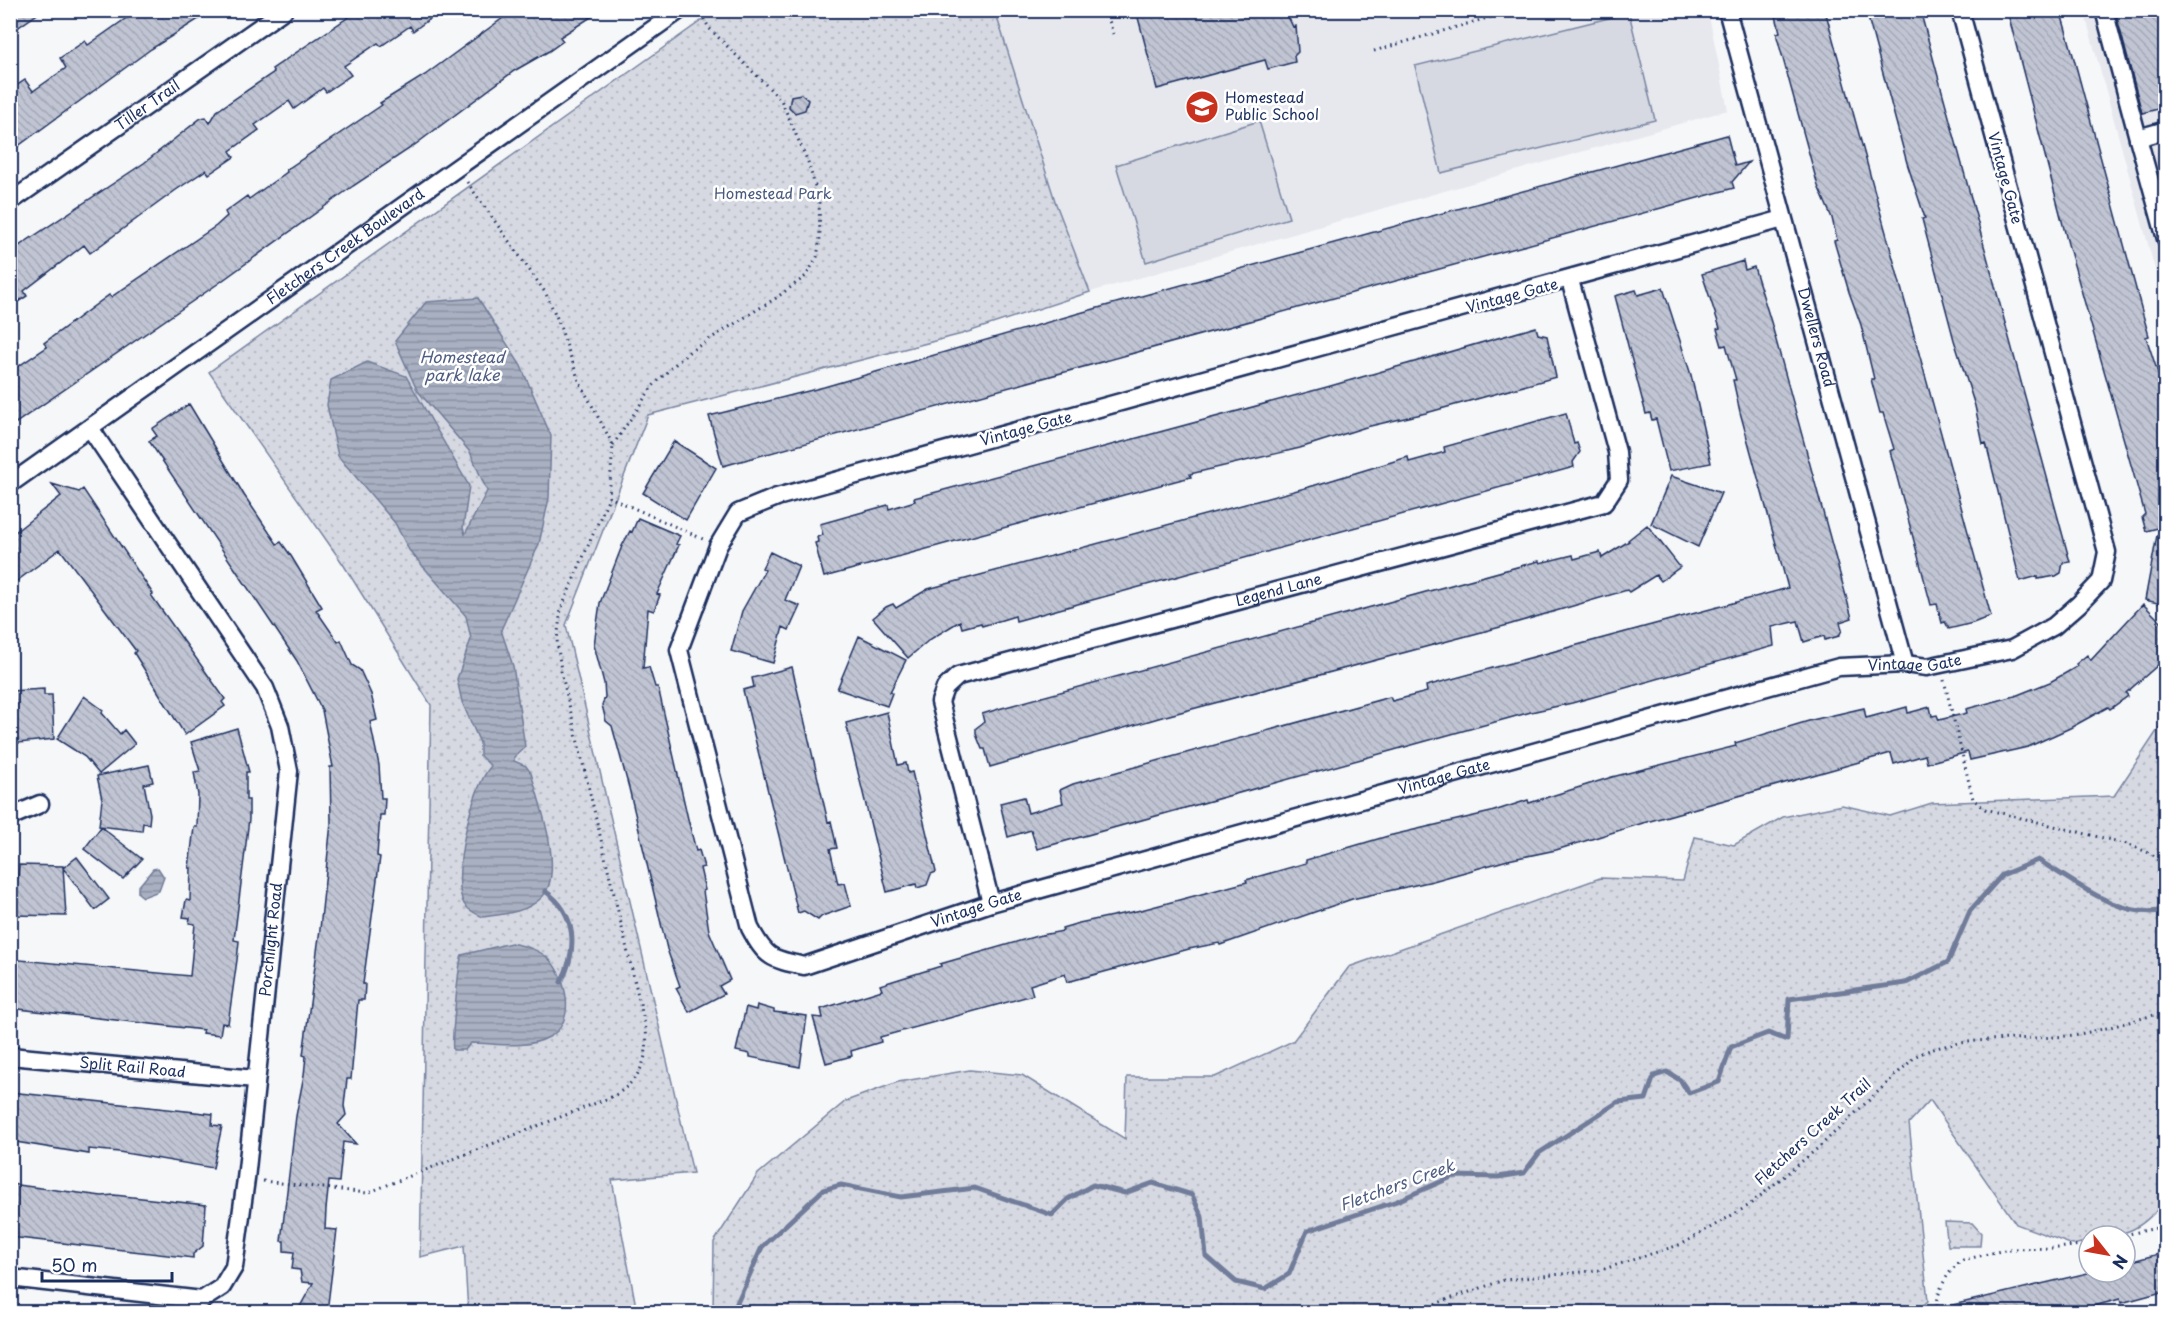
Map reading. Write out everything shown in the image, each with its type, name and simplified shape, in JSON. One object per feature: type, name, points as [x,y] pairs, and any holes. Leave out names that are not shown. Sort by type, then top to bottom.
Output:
[{"type":"street","name":"Tiller Trail","points":[[10,202],[284,10]]},
{"type":"street","name":"Dwellers Road","points":[[1727,10],[1905,664]]},
{"type":"street","name":"Vintage Gate","points":[[1783,219],[1570,280],[777,497],[738,513],[718,546],[679,650],[750,928],[761,950],[778,960],[804,966],[992,903],[1839,667],[1905,664],[1927,667],[2012,649],[2054,626],[2101,581],[2107,552],[1960,10]]},
{"type":"street","points":[[2104,10],[2166,239]]},
{"type":"street","name":"Fletchers Creek Boulevard","points":[[10,484],[680,11]]},
{"type":"street","points":[[2138,138],[2166,130]]},
{"type":"street","name":"Legend Lane","points":[[992,903],[940,702],[945,688],[958,676],[1604,503],[1619,480],[1617,452],[1570,280]]},
{"type":"street","name":"Porchlight Road","points":[[10,1278],[202,1300],[222,1287],[234,1268],[246,1179],[289,771],[280,726],[266,688],[90,428]]},
{"type":"street","points":[[10,817],[40,804]]},
{"type":"street","name":"Split Rail Road","points":[[10,1056],[255,1079]]},
{"type":"path","points":[[1106,10],[1113,34]]},
{"type":"path","points":[[1374,51],[1515,10]]},
{"type":"path","points":[[246,1179],[367,1192],[614,1096],[628,1088],[638,1076],[645,1061],[646,1029],[561,671],[557,640],[561,609],[609,497],[613,445],[652,387],[689,352],[776,298],[806,276],[818,257],[820,238],[819,201],[808,162],[781,100],[709,28],[702,15]]},
{"type":"path","points":[[458,168],[545,292],[557,318],[579,381],[613,445]]},
{"type":"path","points":[[609,497],[718,546]]},
{"type":"path","points":[[1944,680],[1972,800],[1986,809],[2127,844],[2152,854],[2166,869]]},
{"type":"path","points":[[2166,897],[2164,928],[2166,961]]},
{"type":"path","name":"Fletchers Creek Trail","points":[[1412,1312],[1504,1280],[1601,1270],[1682,1244],[1748,1206],[1818,1148],[1916,1056],[1929,1050],[2012,1037],[2068,1036],[2166,1012]]},
{"type":"path","points":[[2137,1232],[2165,1224],[2166,1216],[2158,1206],[2166,1193]]},
{"type":"path","points":[[1937,1312],[1938,1291],[1956,1264],[1962,1260],[2009,1249],[2077,1246]]},
{"type":"shaded area","name":"Homestead Public School","points":[[995,11],[1708,11],[1728,110],[1090,292],[1056,204]]},
{"type":"shaded area","points":[[2084,11],[2165,11],[2165,306]]},
{"type":"green space","name":"Homestead Park","points":[[715,11],[995,11],[1056,204],[1090,292],[962,334],[648,415],[566,625],[693,1173],[612,1180],[637,1312],[468,1312],[464,1246],[420,1257],[431,705],[343,564],[209,372]]},
{"type":"green space","points":[[1629,13],[1655,120],[1441,173],[1415,66]]},
{"type":"green space","points":[[1259,121],[1289,218],[1146,262],[1116,165]]},
{"type":"green space","points":[[2165,719],[2165,1202],[2137,1227],[2137,1224],[2077,1224],[2077,1244],[2073,1245],[2016,1224],[1930,1100],[1909,1123],[1928,1301],[1916,1312],[713,1312],[714,1242],[758,1174],[846,1101],[898,1082],[970,1070],[1022,1075],[1125,1139],[1127,1077],[1215,1077],[1293,1041],[1349,967],[1600,878],[1683,881],[1695,837],[1734,845],[1783,817],[1842,805],[1890,816],[1932,803],[2114,796]]},
{"type":"green space","points":[[1945,1222],[1972,1223],[1981,1233],[1980,1246],[1948,1246]]},
{"type":"water","name":"Homestead park lake","points":[[478,298],[521,366],[551,436],[549,498],[539,544],[501,630],[513,666],[525,747],[514,757],[514,761],[526,766],[531,773],[549,838],[551,874],[548,888],[534,904],[513,912],[483,917],[464,904],[460,892],[461,855],[470,812],[491,766],[480,756],[480,743],[462,702],[457,679],[471,639],[466,616],[409,550],[395,523],[338,456],[327,405],[331,380],[367,362],[406,376],[469,486],[463,528],[465,534],[487,491],[470,452],[417,390],[395,341],[426,302]]},
{"type":"water","points":[[158,868],[164,877],[159,891],[143,897],[138,893],[138,887],[153,869]]},
{"type":"water","points":[[511,943],[540,953],[555,967],[561,977],[566,1000],[563,1022],[558,1030],[540,1041],[521,1045],[471,1043],[465,1050],[453,1050],[462,955]]},
{"type":"building","points":[[10,10],[43,10],[10,33]]},
{"type":"building","points":[[138,10],[213,10],[151,49],[10,152],[10,90],[25,80],[33,91],[66,68],[60,58],[85,41],[88,45]]},
{"type":"building","points":[[359,10],[442,10],[413,31],[410,26],[381,46],[378,43],[344,66],[351,75],[326,92],[323,88],[294,109],[289,101],[255,125],[259,130],[230,151],[234,157],[209,174],[206,170],[176,190],[90,253],[84,245],[24,291],[27,296],[10,307],[10,252],[144,163],[201,118],[206,117],[210,123],[217,111],[274,72],[272,69]]},
{"type":"building","points":[[514,10],[602,10],[560,37],[563,41],[549,51],[514,71],[412,147],[10,427],[10,372],[47,347],[44,343],[109,295],[111,297],[216,226],[227,216],[225,212],[247,196],[249,199],[287,172],[286,170],[382,105],[380,103],[425,75]]},
{"type":"building","points":[[1136,10],[1279,10],[1287,14],[1293,27],[1296,26],[1298,52],[1294,56],[1295,62],[1268,69],[1265,60],[1157,89]]},
{"type":"building","points":[[1780,10],[1825,10],[1991,616],[1973,623],[1949,629],[1945,622],[1942,623],[1937,604],[1931,605],[1890,451],[1894,449],[1883,413],[1880,413],[1871,379],[1874,379],[1861,325],[1834,241],[1837,240],[1832,218],[1818,186],[1777,37],[1777,33],[1780,32],[1776,16],[1781,15]]},
{"type":"building","points":[[1866,10],[1920,10],[2070,562],[2063,563],[2061,573],[2056,576],[2038,579],[2038,576],[2020,581],[1986,443],[1983,444],[1975,406],[1954,340],[1922,219],[1925,218],[1907,163]]},
{"type":"building","points":[[2007,10],[2060,10],[2149,336],[2146,337],[2166,397],[2166,526],[2146,531],[2142,517],[2145,514],[2068,244]]},
{"type":"building","points":[[2115,10],[2166,10],[2166,107],[2142,113]]},
{"type":"building","points":[[801,94],[808,100],[805,110],[795,113],[789,107],[791,96]]},
{"type":"building","points":[[1727,135],[1735,166],[1749,162],[1732,182],[1734,188],[723,466],[709,416],[824,387],[1076,314]]},
{"type":"building","points":[[1743,261],[1745,270],[1754,267],[1771,322],[1852,618],[1840,622],[1842,630],[1839,636],[1825,640],[1824,636],[1804,642],[1798,621],[1772,627],[1774,646],[1572,703],[1531,712],[1037,849],[1031,830],[1008,837],[1000,803],[1024,797],[1028,813],[1063,803],[1060,790],[1073,784],[1390,697],[1392,701],[1427,692],[1426,686],[1788,588],[1740,412],[1733,380],[1736,380],[1726,345],[1722,346],[1717,329],[1720,328],[1702,274]]},
{"type":"building","points":[[1663,288],[1691,375],[1711,463],[1669,471],[1656,419],[1652,420],[1650,413],[1646,414],[1615,296],[1636,290],[1638,295]]},
{"type":"building","points":[[1536,327],[1538,334],[1547,336],[1556,377],[1366,427],[1300,448],[1190,474],[1191,477],[824,577],[815,543],[818,542],[817,537],[823,535],[820,524],[888,505],[889,509],[915,501],[914,498],[1327,387]]},
{"type":"building","points":[[189,404],[244,495],[277,544],[281,542],[291,556],[322,607],[316,610],[338,642],[341,640],[352,665],[360,670],[371,694],[377,720],[370,722],[379,765],[381,798],[385,798],[384,815],[380,815],[377,856],[380,857],[363,984],[365,984],[364,1000],[358,1000],[351,1079],[347,1079],[344,1106],[346,1115],[338,1124],[356,1144],[343,1142],[339,1182],[329,1181],[325,1229],[337,1230],[327,1312],[297,1312],[313,1283],[302,1282],[300,1270],[292,1269],[294,1252],[284,1251],[284,1241],[281,1241],[296,1116],[304,1075],[306,1056],[303,1055],[331,823],[330,767],[333,767],[322,710],[297,661],[149,441],[157,436],[152,429]]},
{"type":"building","points":[[1566,413],[1574,444],[1577,443],[1580,452],[1573,462],[1574,467],[1016,621],[1015,616],[982,626],[981,623],[962,628],[960,621],[929,640],[908,658],[873,618],[886,607],[893,604],[896,608],[928,589],[1309,487],[1408,457],[1409,462],[1445,452],[1444,447]]},
{"type":"building","points":[[674,441],[716,468],[686,520],[643,493]]},
{"type":"building","points":[[1671,476],[1721,493],[1698,547],[1651,524]]},
{"type":"building","points":[[52,484],[79,492],[83,489],[153,594],[151,595],[225,699],[222,702],[225,706],[185,735],[134,653],[136,651],[60,549],[10,586],[10,536],[61,496]]},
{"type":"building","points":[[638,518],[680,536],[676,544],[679,545],[657,594],[660,595],[654,611],[648,609],[643,668],[649,667],[655,687],[658,687],[696,851],[699,850],[704,867],[700,868],[705,890],[703,891],[709,931],[730,980],[719,986],[724,994],[689,1012],[676,988],[680,986],[667,949],[629,788],[612,726],[606,721],[602,705],[605,697],[604,683],[594,645],[600,603],[622,546]]},
{"type":"building","points":[[1647,525],[1680,567],[1661,581],[1656,575],[1629,592],[1627,590],[1508,625],[1162,717],[990,767],[985,749],[982,749],[976,734],[976,728],[984,722],[982,714],[1002,708],[1539,561],[1540,563],[1573,555],[1574,559],[1600,552],[1602,558],[1629,541]]},
{"type":"building","points":[[2157,535],[2166,536],[2166,605],[2145,600]]},
{"type":"building","points":[[770,552],[799,566],[785,600],[800,606],[789,630],[783,627],[773,663],[731,651],[742,611],[765,570],[762,568]]},
{"type":"building","points":[[2143,604],[2166,627],[2166,658],[2126,693],[2128,696],[2110,709],[2108,707],[2028,747],[1970,760],[1968,752],[1927,763],[1925,755],[1894,764],[1891,753],[1556,850],[1352,899],[1220,945],[1219,943],[1189,949],[1067,982],[1065,974],[1030,985],[1033,995],[880,1037],[881,1042],[851,1051],[852,1056],[826,1063],[813,1017],[823,1018],[821,1009],[882,990],[880,985],[941,966],[940,964],[1037,936],[1063,931],[1062,928],[1079,923],[1141,910],[1247,882],[1246,880],[1306,863],[1306,860],[1388,836],[1491,812],[1528,800],[1529,803],[1612,777],[1736,746],[1735,743],[1812,720],[1864,708],[1866,718],[1907,707],[1908,713],[1930,707],[1932,716],[1937,715],[1939,720],[1967,713],[1966,709],[2015,696],[2050,682],[2078,666],[2076,664],[2087,655],[2091,660]]},
{"type":"building","points":[[859,636],[906,660],[890,692],[892,693],[887,706],[837,689]]},
{"type":"building","points":[[792,667],[828,822],[831,821],[837,848],[830,849],[838,884],[845,883],[851,906],[822,916],[818,920],[804,911],[798,913],[743,690],[754,687],[752,678]]},
{"type":"building","points":[[44,689],[44,695],[52,695],[54,739],[10,744],[10,691]]},
{"type":"building","points":[[84,696],[103,710],[102,713],[120,734],[124,730],[135,744],[99,774],[85,757],[57,739]]},
{"type":"building","points":[[887,712],[898,765],[906,763],[908,773],[912,772],[936,872],[931,874],[927,885],[917,888],[916,884],[887,892],[846,723]]},
{"type":"building","points":[[237,728],[249,772],[246,772],[249,819],[234,940],[239,941],[237,960],[228,1024],[222,1023],[220,1035],[202,1033],[203,1030],[10,1008],[10,959],[190,976],[195,924],[189,923],[190,918],[183,917],[186,900],[190,901],[191,868],[189,868],[194,827],[197,827],[198,795],[194,772],[200,771],[191,742]]},
{"type":"building","points":[[149,765],[153,782],[144,784],[150,814],[149,824],[143,823],[142,831],[99,826],[102,799],[97,776]]},
{"type":"building","points":[[101,827],[142,859],[123,879],[84,849]]},
{"type":"building","points":[[77,857],[109,899],[95,910],[63,868]]},
{"type":"building","points":[[19,865],[63,866],[66,916],[10,915],[11,886],[14,878],[18,878]]},
{"type":"building","points":[[757,1005],[774,1010],[774,1012],[807,1016],[800,1067],[750,1057],[750,1054],[736,1051],[746,1007],[756,1010]]},
{"type":"building","points":[[10,1092],[213,1114],[212,1125],[222,1126],[213,1168],[119,1152],[89,1149],[89,1154],[10,1141]]},
{"type":"building","points":[[10,1184],[102,1196],[114,1195],[206,1205],[203,1246],[193,1254],[193,1258],[10,1237]]},
{"type":"building","points":[[2166,1252],[2166,1291],[2121,1303],[2120,1299],[2072,1312],[1945,1312],[1944,1307],[2077,1276],[2077,1284],[2137,1284],[2137,1260]]},
{"type":"waterway","name":"Fletchers Creek","points":[[733,1312],[762,1247],[823,1190],[841,1185],[901,1197],[975,1188],[1052,1215],[1068,1199],[1093,1185],[1125,1193],[1153,1183],[1192,1195],[1202,1217],[1206,1256],[1236,1282],[1265,1289],[1289,1274],[1307,1231],[1397,1201],[1454,1176],[1498,1177],[1524,1173],[1539,1153],[1618,1102],[1646,1099],[1654,1076],[1667,1072],[1680,1080],[1689,1093],[1719,1082],[1731,1047],[1768,1033],[1787,1040],[1789,999],[1906,983],[1948,962],[1970,911],[2002,875],[2038,860],[2116,905],[2149,912],[2166,910]]},
{"type":"waterway","points":[[545,891],[556,900],[569,921],[572,945],[567,970],[561,982]]},
{"type":"place","name":"Homestead Public School","points":[[1202,107]]}]
